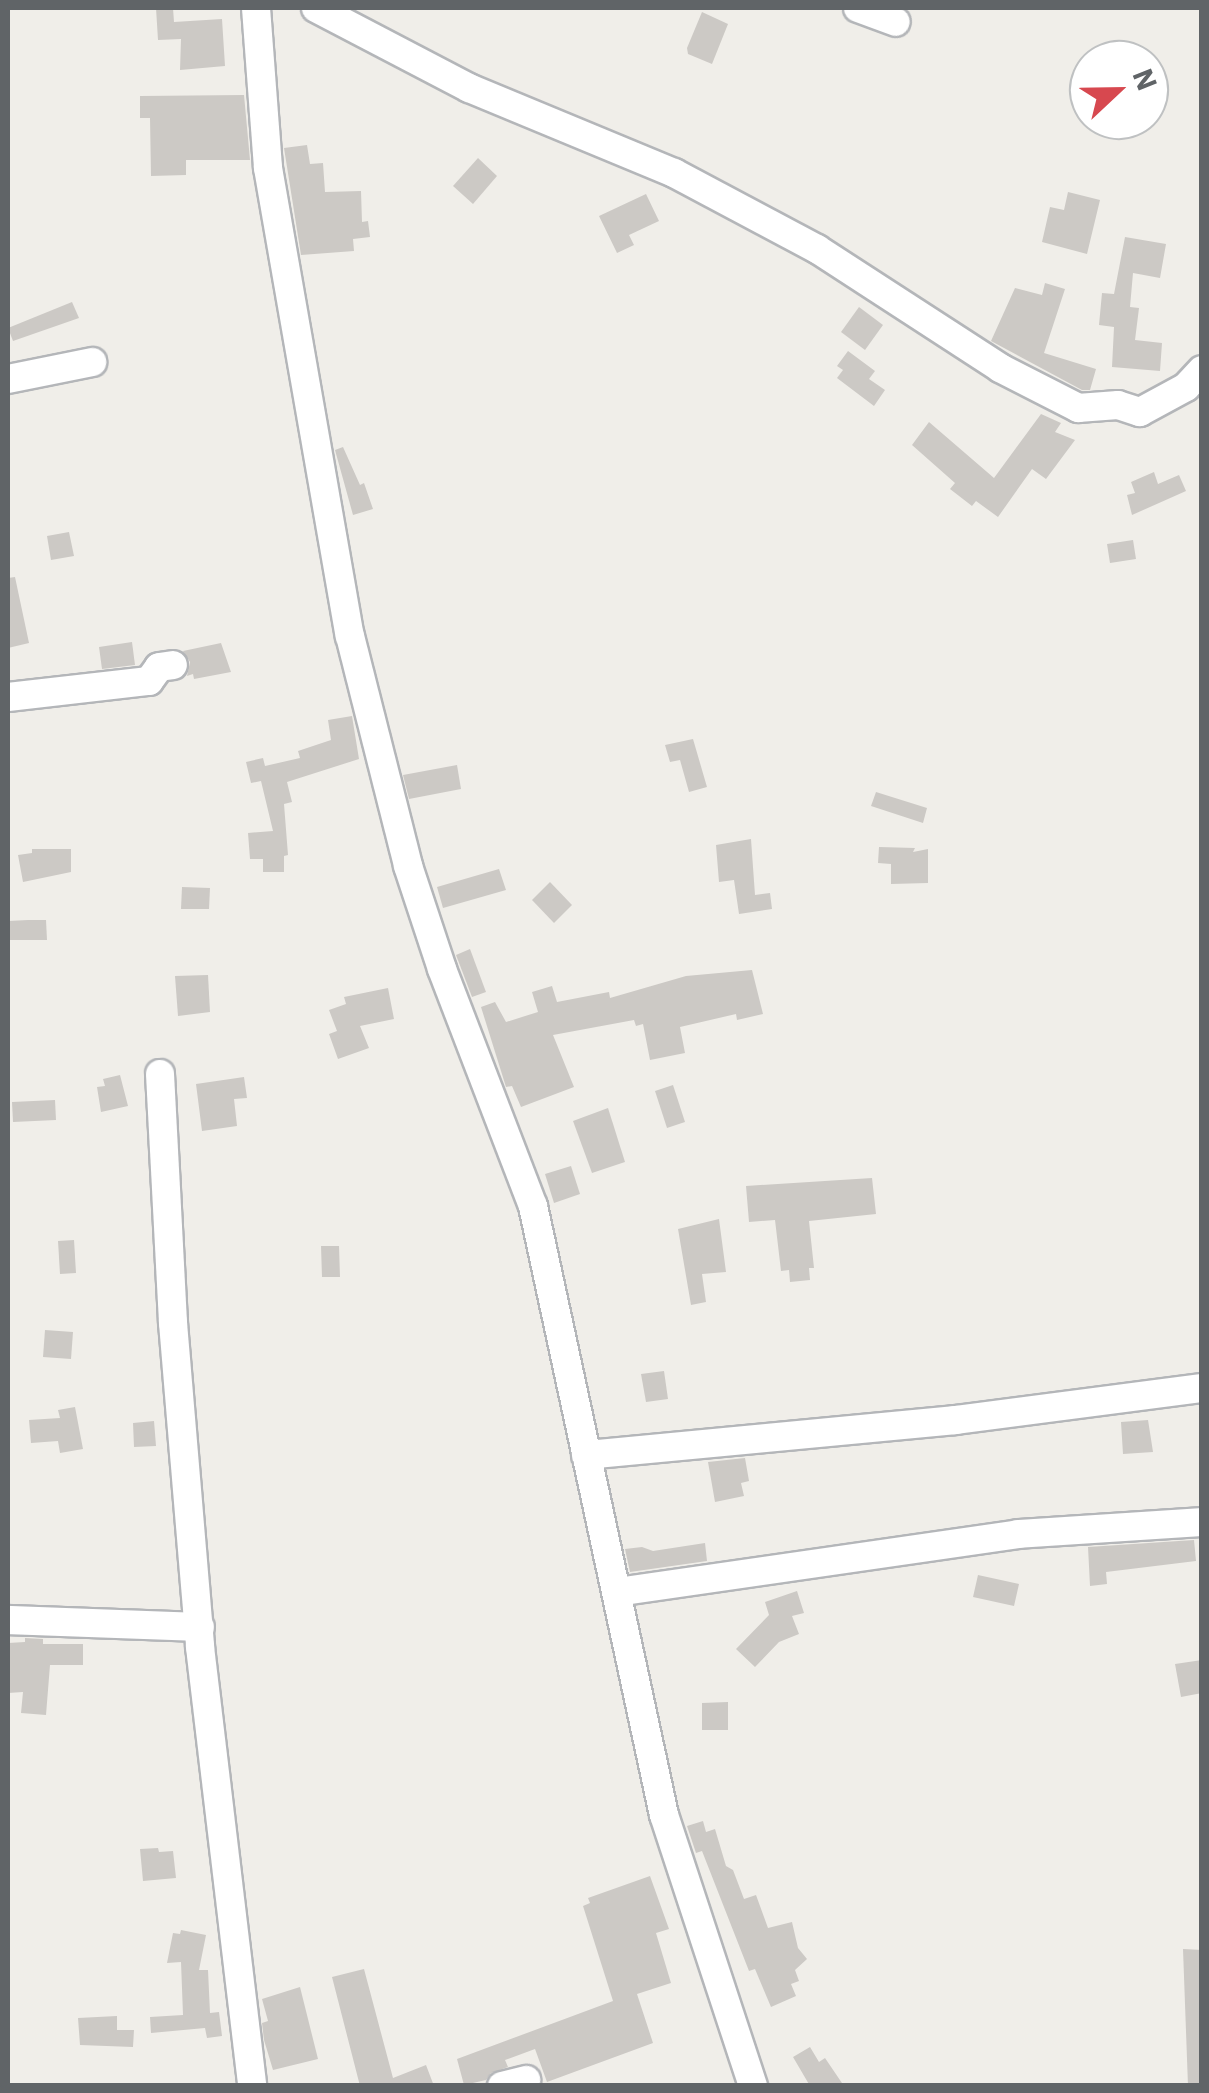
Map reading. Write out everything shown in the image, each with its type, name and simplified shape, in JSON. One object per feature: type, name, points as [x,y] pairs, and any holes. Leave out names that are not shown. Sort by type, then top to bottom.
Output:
[{"type":"street","points":[[256,8],[268,168],[350,636],[408,866],[442,970],[533,1206],[664,1814],[753,2086]]},
{"type":"street","points":[[316,8],[469,88],[674,173],[817,249],[1000,368],[1078,408],[1118,405],[1140,412],[1186,387],[1202,370]]},
{"type":"street","points":[[858,8],[896,22]]},
{"type":"street","points":[[8,380],[92,362]]},
{"type":"street","points":[[8,697],[150,681],[159,668],[173,666]]},
{"type":"street","points":[[160,1074],[173,1323],[200,1628],[228,1912],[252,2086]]},
{"type":"street","points":[[586,1455],[955,1420],[1202,1388]]},
{"type":"street","points":[[617,1592],[1018,1534],[1202,1522]]},
{"type":"street","points":[[8,1620],[200,1628]]},
{"type":"building","points":[[156,8],[173,8],[174,22],[222,19],[225,66],[180,70],[181,39],[158,40]]},
{"type":"building","points":[[702,12],[728,24],[712,64],[688,54]]},
{"type":"building","points":[[244,95],[250,160],[186,160],[186,175],[151,176],[150,118],[140,118],[140,96]]},
{"type":"building","points":[[307,145],[310,164],[323,163],[325,192],[361,191],[362,222],[368,221],[370,237],[353,239],[354,251],[301,255],[284,148]]},
{"type":"building","points":[[478,158],[497,176],[473,204],[453,186]]},
{"type":"building","points":[[1068,192],[1100,200],[1087,254],[1042,242],[1050,207],[1064,210]]},
{"type":"building","points":[[646,194],[659,221],[629,235],[634,245],[617,253],[599,216]]},
{"type":"building","points":[[1125,237],[1166,244],[1160,278],[1133,273],[1130,307],[1139,308],[1135,340],[1162,343],[1160,371],[1112,367],[1114,327],[1099,325],[1102,293],[1114,294]]},
{"type":"building","points":[[1045,283],[1065,289],[1044,353],[1096,369],[1090,390],[1082,390],[991,341],[1015,288],[1042,295]]},
{"type":"building","points":[[72,302],[79,318],[13,341],[8,328]]},
{"type":"building","points":[[859,307],[883,325],[865,350],[841,332]]},
{"type":"building","points":[[848,351],[875,371],[869,379],[885,390],[874,406],[837,378],[843,370],[837,366]]},
{"type":"building","points":[[1041,414],[1061,423],[1055,432],[1075,440],[1046,479],[1032,469],[998,517],[976,501],[972,506],[950,489],[955,483],[912,445],[929,422],[994,478]]},
{"type":"building","points":[[343,447],[360,485],[364,483],[373,509],[353,515],[335,450]]},
{"type":"building","points":[[1154,472],[1158,484],[1179,475],[1186,491],[1132,515],[1127,495],[1135,493],[1131,482]]},
{"type":"building","points":[[69,532],[74,556],[51,560],[47,536]]},
{"type":"building","points":[[1133,540],[1136,559],[1110,563],[1107,544]]},
{"type":"building","points":[[15,577],[29,643],[8,648],[8,578]]},
{"type":"building","points":[[132,642],[135,665],[102,669],[99,647]]},
{"type":"building","points":[[221,643],[231,672],[194,679],[193,674],[187,676],[190,662],[183,651]]},
{"type":"building","points":[[352,716],[359,759],[287,782],[292,802],[284,804],[288,855],[284,856],[284,872],[263,872],[263,859],[250,859],[248,833],[273,831],[261,781],[251,783],[246,762],[263,758],[265,766],[300,758],[298,751],[331,740],[328,720]]},
{"type":"building","points":[[693,739],[707,787],[689,792],[680,760],[670,762],[665,745]]},
{"type":"building","points":[[457,765],[461,789],[409,799],[403,775]]},
{"type":"building","points":[[876,792],[927,808],[923,823],[871,806]]},
{"type":"building","points":[[751,839],[755,895],[770,893],[772,909],[739,914],[734,880],[719,882],[716,845]]},
{"type":"building","points":[[879,847],[915,848],[913,852],[928,849],[928,883],[891,884],[891,864],[878,863]]},
{"type":"building","points":[[32,849],[71,849],[71,872],[23,882],[18,855],[32,853]]},
{"type":"building","points":[[499,869],[506,890],[443,908],[437,887]]},
{"type":"building","points":[[550,882],[572,905],[554,923],[532,900]]},
{"type":"building","points":[[182,887],[210,888],[209,909],[181,909]]},
{"type":"building","points":[[46,920],[47,940],[8,940],[8,921]]},
{"type":"building","points":[[470,949],[486,992],[472,997],[456,955]]},
{"type":"building","points":[[752,970],[763,1014],[737,1020],[736,1014],[680,1027],[685,1053],[650,1060],[643,1024],[636,1026],[634,1020],[553,1035],[574,1087],[521,1107],[512,1086],[506,1087],[481,1007],[495,1002],[506,1022],[538,1012],[532,992],[552,986],[557,1002],[609,992],[610,998],[686,976]]},
{"type":"building","points":[[208,975],[210,1012],[178,1016],[175,976]]},
{"type":"building","points":[[388,988],[394,1019],[360,1026],[369,1048],[338,1059],[329,1034],[337,1031],[329,1010],[346,1004],[344,997]]},
{"type":"building","points":[[120,1075],[128,1106],[101,1112],[97,1087],[105,1086],[103,1079]]},
{"type":"building","points":[[244,1077],[247,1098],[234,1099],[237,1126],[202,1131],[196,1084]]},
{"type":"building","points":[[673,1085],[685,1122],[667,1128],[655,1091]]},
{"type":"building","points":[[55,1100],[56,1120],[13,1122],[12,1102]]},
{"type":"building","points":[[608,1108],[625,1162],[592,1173],[573,1121]]},
{"type":"building","points":[[571,1166],[580,1194],[554,1203],[545,1174]]},
{"type":"building","points":[[872,1178],[876,1214],[809,1221],[814,1268],[809,1268],[810,1280],[790,1282],[789,1270],[781,1271],[775,1220],[749,1222],[746,1186]]},
{"type":"building","points":[[719,1219],[726,1272],[702,1274],[706,1302],[691,1305],[678,1229]]},
{"type":"building","points":[[74,1240],[76,1273],[60,1274],[58,1241]]},
{"type":"building","points":[[321,1246],[339,1246],[340,1277],[322,1277]]},
{"type":"building","points":[[45,1330],[73,1332],[71,1359],[43,1357]]},
{"type":"building","points":[[664,1371],[668,1399],[646,1402],[641,1374]]},
{"type":"building","points":[[75,1407],[83,1449],[60,1453],[58,1441],[31,1443],[29,1420],[60,1418],[58,1410]]},
{"type":"building","points":[[1148,1420],[1153,1452],[1123,1454],[1121,1422]]},
{"type":"building","points":[[154,1421],[156,1446],[134,1447],[133,1423]]},
{"type":"building","points":[[745,1458],[749,1481],[741,1483],[744,1496],[715,1502],[708,1462]]},
{"type":"building","points":[[1194,1540],[1196,1561],[1106,1572],[1107,1584],[1090,1586],[1088,1547]]},
{"type":"building","points":[[705,1543],[707,1561],[630,1572],[625,1549],[642,1547],[653,1551]]},
{"type":"building","points":[[978,1575],[1019,1584],[1014,1606],[973,1597]]},
{"type":"building","points":[[797,1591],[804,1613],[792,1616],[799,1634],[779,1642],[755,1667],[736,1649],[769,1615],[765,1602]]},
{"type":"building","points":[[25,1638],[43,1639],[43,1644],[83,1644],[83,1665],[50,1665],[46,1715],[21,1713],[23,1692],[8,1693],[8,1643],[25,1642]]},
{"type":"building","points":[[1202,1660],[1202,1693],[1181,1697],[1175,1664]]},
{"type":"building","points":[[728,1702],[728,1730],[702,1730],[702,1703]]},
{"type":"building","points":[[703,1821],[706,1832],[715,1829],[726,1866],[733,1870],[744,1899],[756,1895],[768,1928],[792,1922],[798,1948],[807,1959],[795,1970],[799,1981],[791,1984],[796,1996],[771,2007],[755,1969],[749,1971],[702,1851],[696,1853],[687,1826]]},
{"type":"building","points":[[158,1848],[159,1852],[173,1851],[176,1878],[143,1881],[140,1849]]},
{"type":"building","points":[[650,1876],[669,1929],[656,1933],[671,1983],[637,1994],[653,2043],[547,2082],[535,2049],[505,2060],[508,2067],[491,2073],[486,2080],[464,2085],[457,2059],[613,2001],[583,1906],[590,1903],[588,1898]]},
{"type":"building","points":[[181,1930],[206,1935],[199,1970],[208,1970],[210,2013],[219,2012],[222,2036],[207,2038],[205,2028],[151,2033],[150,2017],[183,2015],[181,1962],[167,1963],[173,1933],[180,1934]]},
{"type":"building","points":[[1183,1949],[1202,1950],[1202,2086],[1188,2086]]},
{"type":"building","points":[[364,1969],[393,2078],[426,2065],[434,2086],[360,2086],[332,1977]]},
{"type":"building","points":[[300,1987],[318,2059],[273,2070],[264,2040],[262,2023],[268,2021],[262,1999]]},
{"type":"building","points":[[117,2016],[117,2030],[134,2030],[133,2047],[80,2045],[78,2018]]},
{"type":"building","points":[[810,2047],[819,2062],[825,2058],[844,2086],[810,2086],[793,2057]]}]
